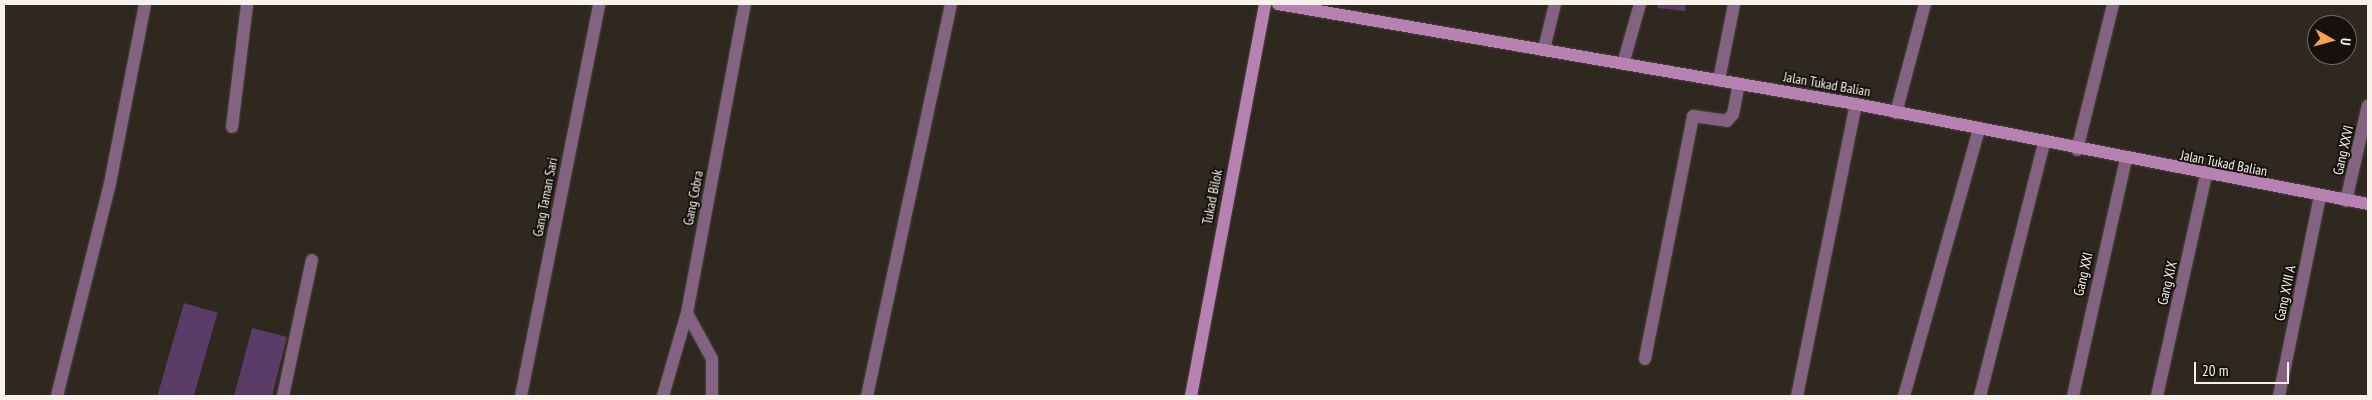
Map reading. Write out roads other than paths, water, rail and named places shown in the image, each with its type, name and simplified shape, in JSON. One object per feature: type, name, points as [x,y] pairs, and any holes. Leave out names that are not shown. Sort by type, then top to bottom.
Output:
[{"type":"street","points":[[57,396],[110,183],[145,4]]},
{"type":"street","points":[[232,127],[247,4]]},
{"type":"street","name":"Gang Taman Sari","points":[[521,396],[599,4]]},
{"type":"street","name":"Gang Cobra","points":[[663,396],[687,313],[745,4]]},
{"type":"street","points":[[867,396],[951,4]]},
{"type":"street","name":"Tukad Bilok","points":[[1191,396],[1265,4]]},
{"type":"street","name":"Jalan Tukad Balian","points":[[1281,4],[1856,104],[2077,150],[2368,204]]},
{"type":"street","points":[[1544,49],[1555,4]]},
{"type":"street","points":[[1623,64],[1640,4]]},
{"type":"street","points":[[1719,80],[1734,4]]},
{"type":"street","points":[[1896,113],[1925,4]]},
{"type":"street","points":[[2077,150],[2113,4]]},
{"type":"street","points":[[1645,359],[1693,116],[1727,121],[1733,114],[1739,84]]},
{"type":"street","points":[[1796,396],[1856,104]]},
{"type":"street","name":"Gang XXVI","points":[[2346,201],[2368,105]]},
{"type":"street","points":[[1904,396],[1979,130]]},
{"type":"street","points":[[1980,396],[2044,143]]},
{"type":"street","name":"Gang XXI","points":[[2073,396],[2126,159]]},
{"type":"street","name":"Gang XIX","points":[[2156,396],[2206,175]]},
{"type":"street","name":"Gang XVII A","points":[[2279,396],[2320,196]]},
{"type":"street","points":[[283,396],[312,260]]},
{"type":"street","points":[[687,313],[712,360],[712,396]]}]
